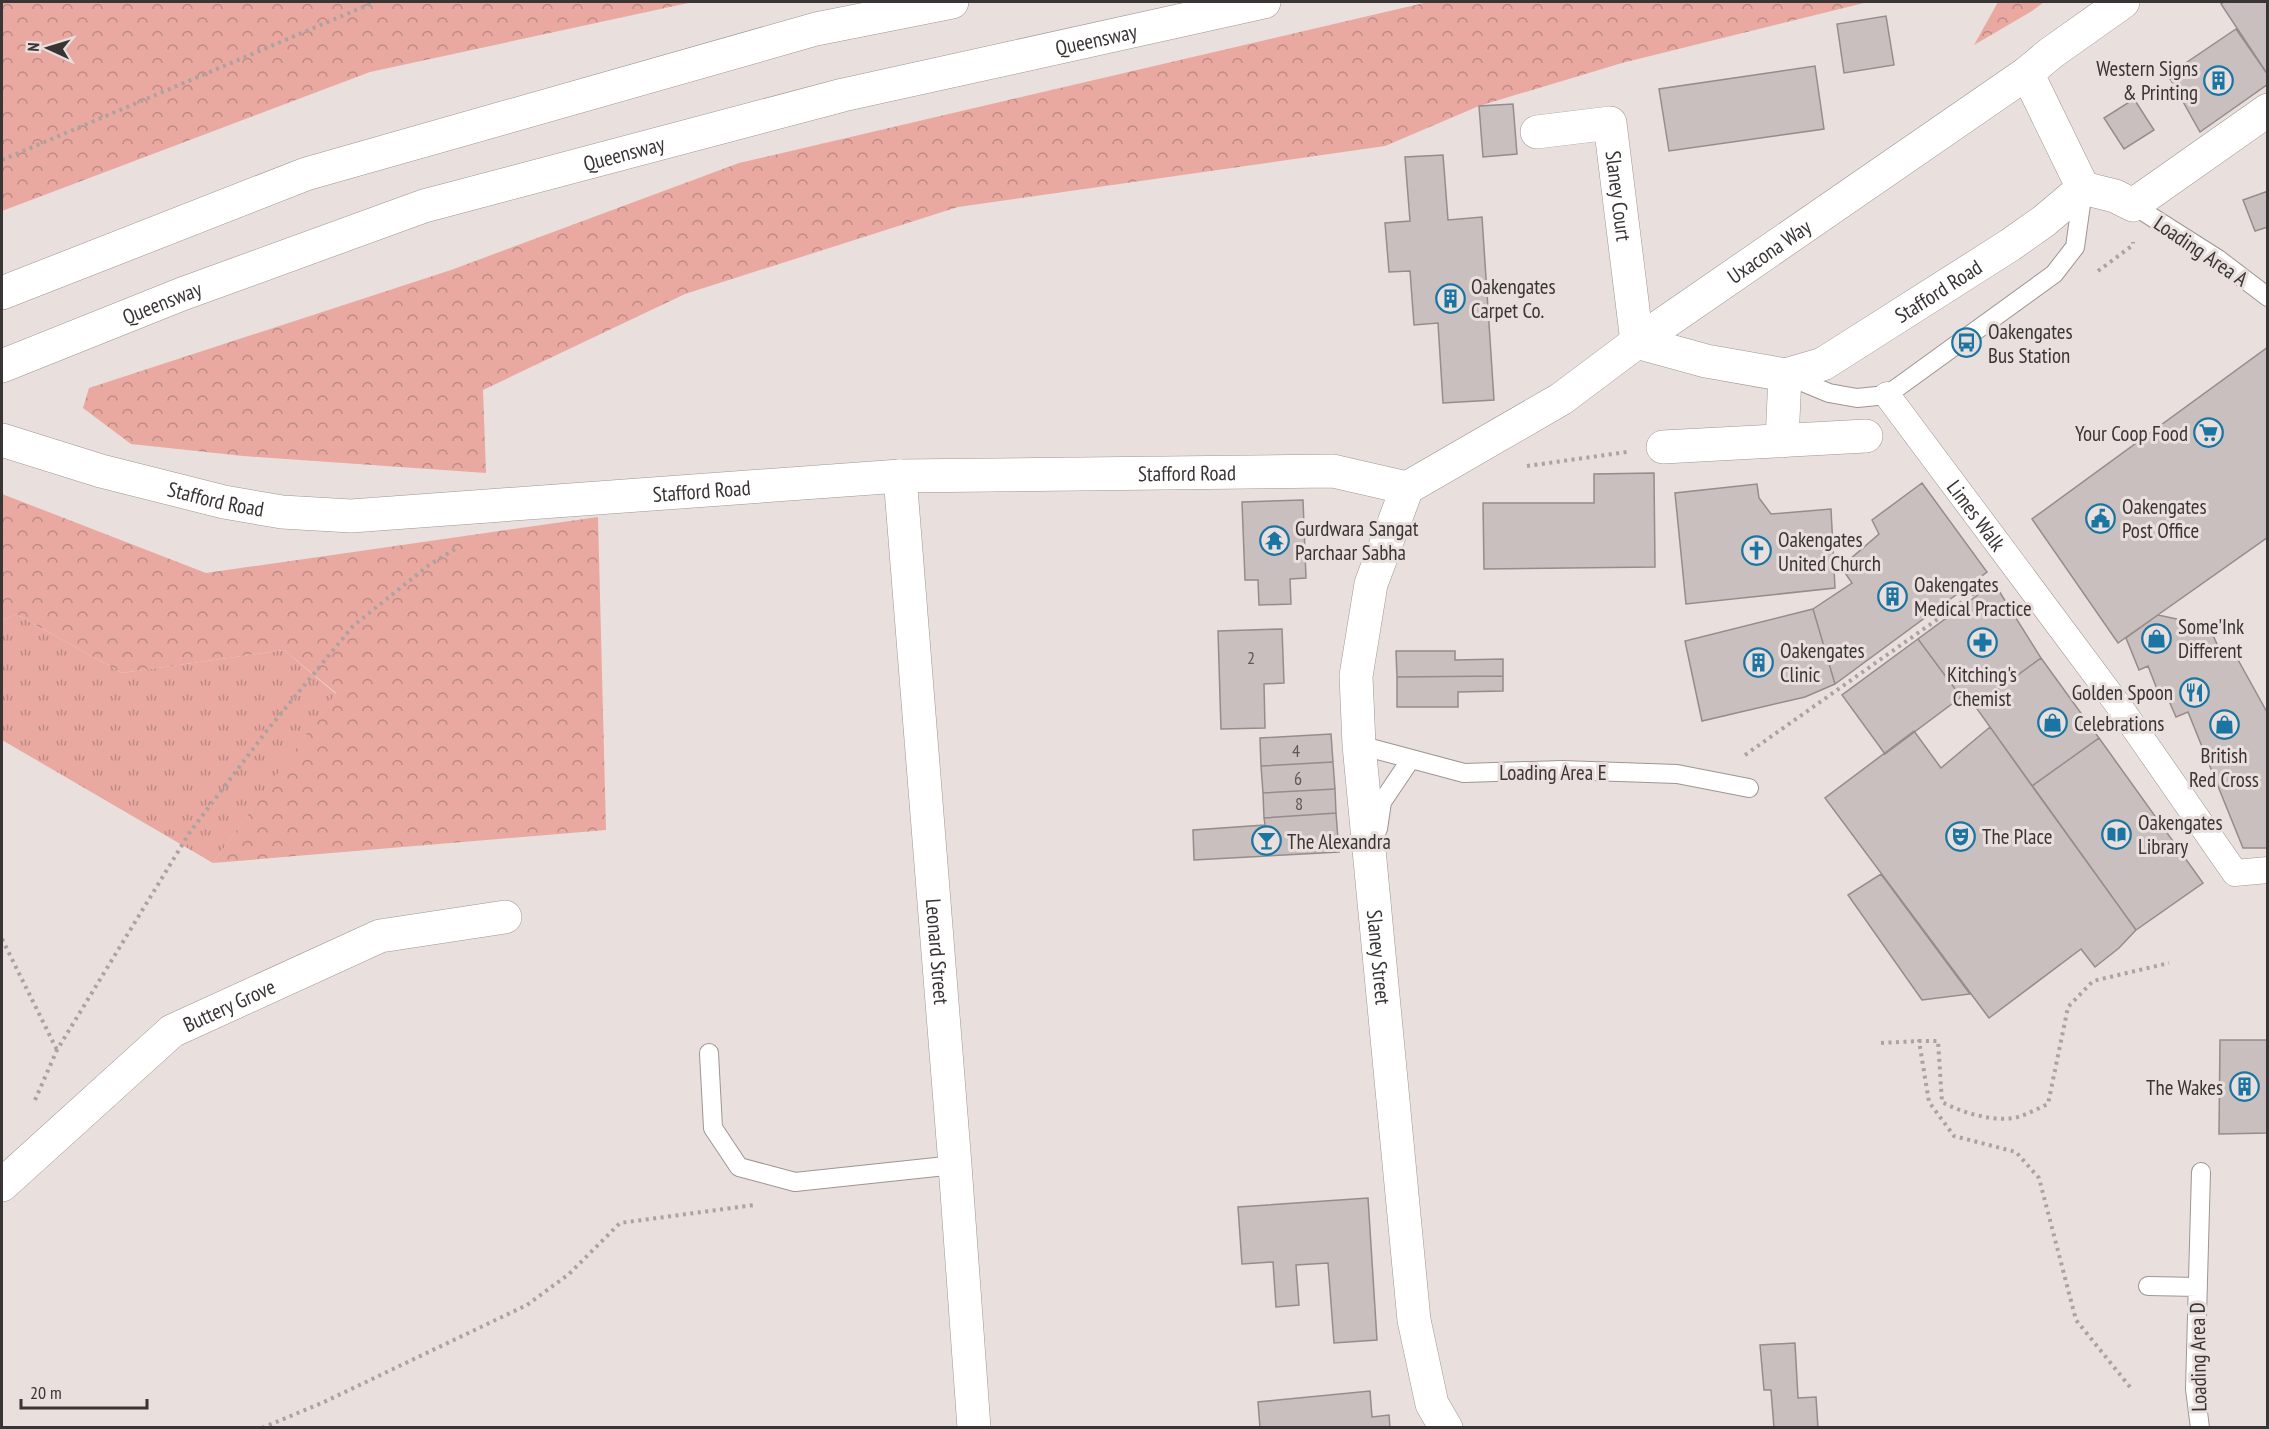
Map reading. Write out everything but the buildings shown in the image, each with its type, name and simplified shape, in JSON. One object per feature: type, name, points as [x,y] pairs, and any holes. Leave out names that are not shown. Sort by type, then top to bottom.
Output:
[{"type":"main road","points":[[2,293],[306,174],[816,29],[952,2]]},
{"type":"main road","name":"Queensway","points":[[2,366],[182,294],[424,206],[843,95],[1264,2]]},
{"type":"main road","name":"Uxacona Way","points":[[1407,488],[1561,399],[1637,342],[2026,73],[2123,2]]},
{"type":"main road","points":[[2026,73],[2083,188],[2115,196],[2133,206],[2268,110]]},
{"type":"main road","name":"Slaney Court","points":[[1537,132],[1610,123],[1637,342]]},
{"type":"main road","name":"Stafford Road","points":[[1637,342],[1706,361],[1785,375],[1823,364],[2010,245],[2044,221],[2083,188]]},
{"type":"main road","points":[[1782,441],[1785,375]]},
{"type":"main road","points":[[1663,447],[1866,436]]},
{"type":"main road","name":"Stafford Road","points":[[5,440],[101,471],[224,502],[282,512],[351,516],[900,476],[1333,471],[1407,488]]},
{"type":"main road","name":"Leonard Street","points":[[900,476],[956,1165],[974,1428]]},
{"type":"main road","name":"Slaney Street","points":[[1407,488],[1371,584],[1356,676],[1359,745],[1414,1320],[1432,1404],[1446,1428]]},
{"type":"main road","name":"Buttery Grove","points":[[2,1185],[172,1031],[380,936],[505,917]]},
{"type":"street","name":"Limes Walk","points":[[1887,395],[2119,706],[2235,873],[2268,870]]},
{"type":"lane","points":[[1785,375],[1829,393],[1857,398],[1887,395],[2054,274],[2075,248],[2083,188]]},
{"type":"lane","name":"Loading Area A","points":[[2133,206],[2218,259],[2268,297]]},
{"type":"lane","name":"Loading Area E","points":[[1359,745],[1464,773],[1562,770],[1677,774],[1749,788]]},
{"type":"lane","points":[[1372,869],[1382,802],[1411,759]]},
{"type":"lane","points":[[709,1053],[713,1128],[739,1167],[795,1182],[956,1165]]},
{"type":"lane","name":"Loading Area D","points":[[2200,1428],[2195,1389],[2201,1172]]},
{"type":"lane","name":"Loading Area D","points":[[2148,1286],[2198,1287]]},
{"type":"path","points":[[2,160],[375,2]]},
{"type":"path","points":[[1516,467],[1663,447]]},
{"type":"path","points":[[34,1104],[57,1050],[190,831],[265,733],[353,626],[429,565],[459,546]]},
{"type":"path","points":[[1706,779],[1753,750],[2014,565]]},
{"type":"path","points":[[2,939],[57,1050]]},
{"type":"path","points":[[1881,1043],[1938,1041],[1942,1102],[1958,1111],[1987,1117],[2019,1117],[2048,1104],[2068,1007],[2093,981],[2169,963]]},
{"type":"path","points":[[1919,1041],[1929,1102],[1954,1136],[2016,1152],[2039,1178],[2076,1320],[2130,1388]]},
{"type":"path","points":[[262,1428],[324,1402],[527,1305],[569,1274],[620,1223],[761,1204]]},
{"type":"green space","points":[[2,2],[693,2],[370,72],[2,211]]},
{"type":"green space","points":[[1428,2],[1868,2],[1622,63],[1479,106],[1385,146],[958,207],[685,294],[483,390],[486,473],[243,456],[131,444],[83,408],[89,388],[451,270],[739,163]]},
{"type":"green space","points":[[1998,2],[2044,2],[1974,45]]},
{"type":"green space","points":[[2,494],[206,573],[598,517],[606,830],[213,863],[336,693],[284,650],[122,673],[16,614],[2,621]]},
{"type":"green space","points":[[16,614],[122,673],[284,650],[336,694],[213,863],[2,740],[2,621]]},
{"type":"place","name":"Western Signs & Printing","points":[[2219,80]]},
{"type":"place","name":"Oakengates Carpet Co.","points":[[1450,298]]},
{"type":"place","name":"Oakengates Bus Station","points":[[1967,343]]},
{"type":"place","name":"Your Coop Food","points":[[2209,433]]},
{"type":"place","name":"Oakengates Post Office","points":[[2101,518]]},
{"type":"place","name":"Gurdwara Sangat Parchaar Sabha","points":[[1274,540]]},
{"type":"place","name":"Oakengates United Church","points":[[1757,551]]},
{"type":"place","name":"Oakengates Medical Practice","points":[[1893,596]]},
{"type":"place","name":"Some'Ink Different","points":[[2157,638]]},
{"type":"place","name":"Kitching's Chemist","points":[[1982,643]]},
{"type":"place","name":"Oakengates Clinic","points":[[1759,662]]},
{"type":"place","name":"Golden Spoon","points":[[2194,692]]},
{"type":"place","name":"Celebrations","points":[[2053,723]]},
{"type":"place","name":"British Red Cross","points":[[2224,724]]},
{"type":"place","name":"Oakengates Library","points":[[2117,834]]},
{"type":"place","name":"The Place","points":[[1961,836]]},
{"type":"place","name":"The Alexandra","points":[[1266,841]]},
{"type":"place","name":"The Wakes","points":[[2244,1087]]}]
